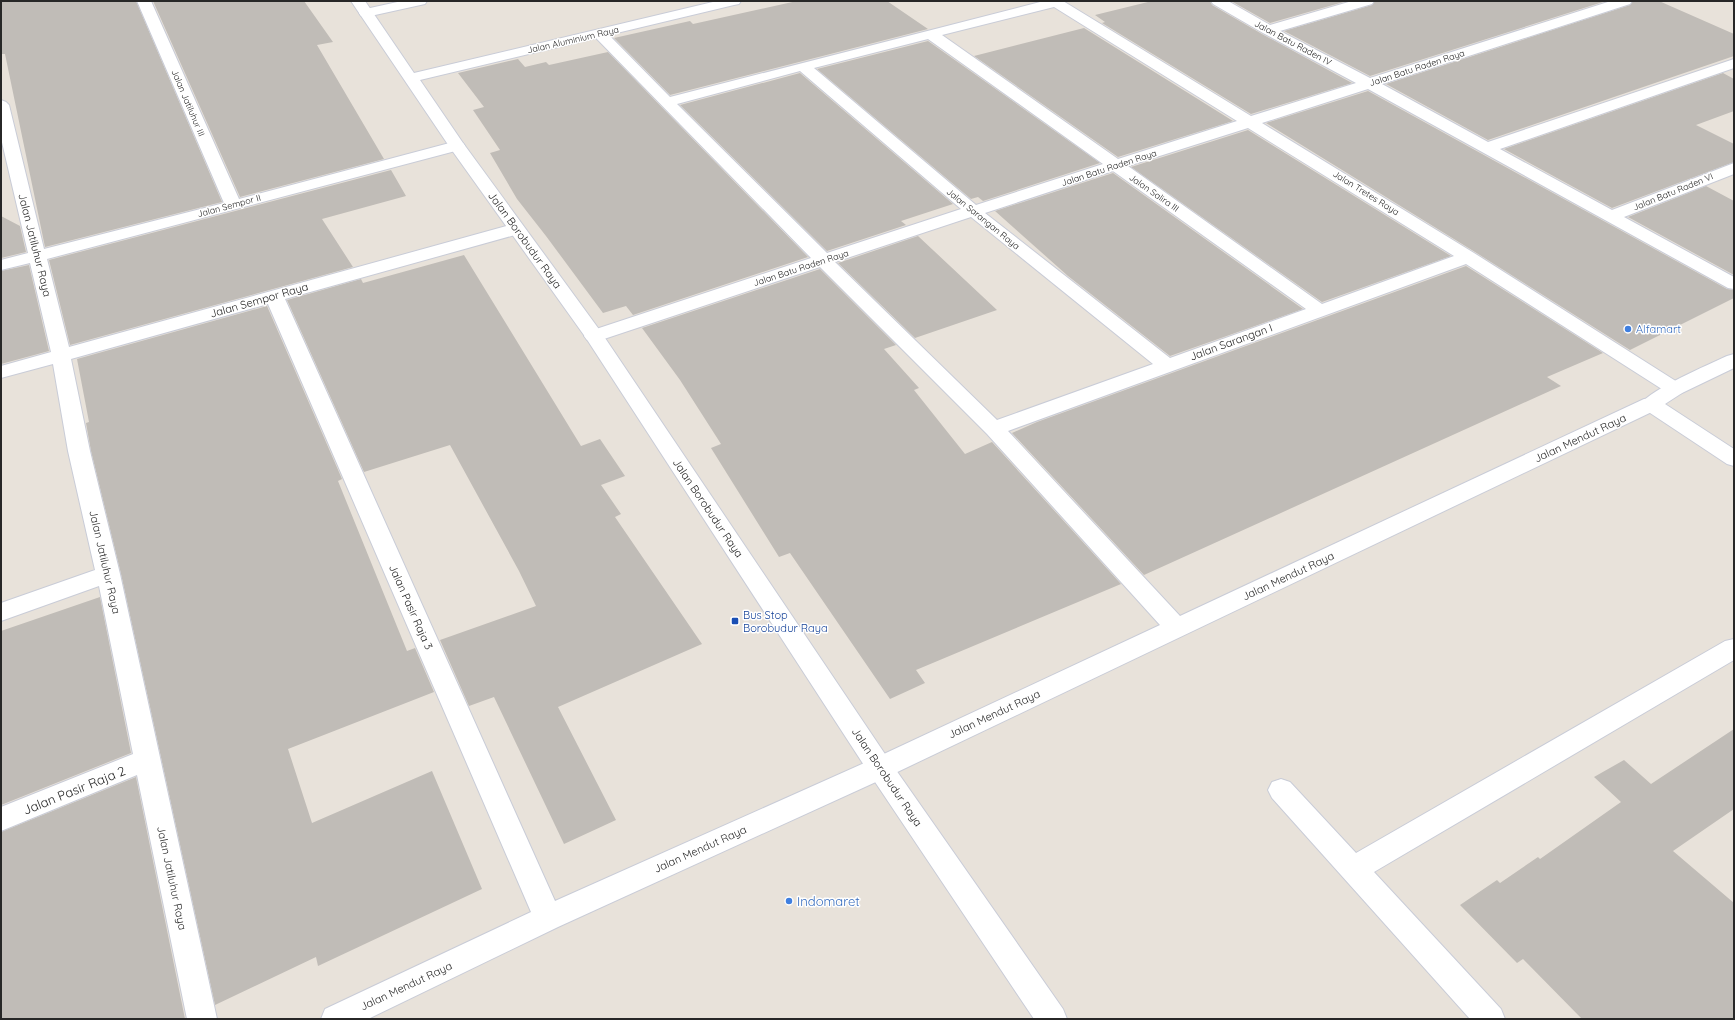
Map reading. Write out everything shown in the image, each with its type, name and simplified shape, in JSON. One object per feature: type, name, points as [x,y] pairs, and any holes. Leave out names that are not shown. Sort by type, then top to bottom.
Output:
[{"type":"street","name":"Jalan Jatiluhur III","points":[[144,1],[233,205]]},
{"type":"street","points":[[362,7],[420,1]]},
{"type":"street","points":[[667,102],[1055,1]]},
{"type":"street","name":"Jalan Tretes Raya","points":[[1055,1],[1468,257],[1675,389]]},
{"type":"street","name":"Jalan Batu Raden IV","points":[[1218,1],[1268,30],[1487,148],[1734,284]]},
{"type":"street","points":[[1268,30],[1367,1]]},
{"type":"street","name":"Jalan Batu Raden Raya","points":[[594,336],[1625,1]]},
{"type":"street","name":"Jalan Aluminium Raya","points":[[411,78],[729,2]]},
{"type":"street","name":"Jalan Borobudur Raya","points":[[362,7],[457,146],[594,336],[880,768],[1052,1019]]},
{"type":"street","points":[[600,34],[824,261],[994,429],[1177,629]]},
{"type":"street","name":"Jalan Salira III","points":[[931,34],[1320,310]]},
{"type":"street","points":[[1487,148],[1734,63]]},
{"type":"street","name":"Jalan Sarangan Raya","points":[[803,66],[973,212],[1167,366]]},
{"type":"street","name":"Jalan Jatiluhur Raya","points":[[1,105],[61,355],[79,451],[108,574],[202,1019]]},
{"type":"street","name":"Jalan Sempor II","points":[[1,265],[457,146]]},
{"type":"street","name":"Jalan Batu Raden VI","points":[[1611,216],[1734,168]]},
{"type":"street","name":"Jalan Sempor Raya","points":[[1,372],[516,229]]},
{"type":"street","name":"Jalan Sarangan I","points":[[994,429],[1468,257]]},
{"type":"street","name":"Jalan Pasir Raja 3","points":[[274,296],[548,918]]},
{"type":"street","name":"Jalan Mendut Raya","points":[[336,1019],[548,918],[880,768],[1177,629],[1651,404],[1675,389],[1734,360]]},
{"type":"street","points":[[1651,404],[1734,459]]},
{"type":"street","points":[[1,612],[108,574]]},
{"type":"street","points":[[1353,869],[1734,648]]},
{"type":"street","name":"Jalan Pasir Raja 2","points":[[1,819],[147,760]]},
{"type":"street","points":[[1281,790],[1490,1019]]},
{"type":"building","points":[[1,1],[136,1],[222,202],[45,247],[5,54],[1,54]]},
{"type":"building","points":[[153,1],[304,1],[333,42],[317,45],[384,159],[240,197]]},
{"type":"building","points":[[797,1],[887,1],[928,29],[670,95],[614,38],[690,21],[693,24]]},
{"type":"building","points":[[1152,1],[1210,1],[1212,5],[1262,34],[1352,83],[1251,114],[1102,23],[1105,22],[1095,15]]},
{"type":"building","points":[[1231,1],[1347,1],[1270,23]]},
{"type":"building","points":[[1375,1],[1606,1],[1370,76],[1284,31],[1372,5]]},
{"type":"building","points":[[1633,1],[1659,1],[1734,34],[1734,56],[1488,140],[1386,84],[1630,5]]},
{"type":"building","points":[[1084,28],[1233,121],[1118,157],[974,56]]},
{"type":"building","points":[[928,41],[1100,163],[983,201],[978,197],[971,199],[817,69]]},
{"type":"building","points":[[608,52],[808,257],[633,315],[626,306],[603,313],[517,199],[490,153],[500,150],[473,110],[484,107],[458,73],[518,59],[525,67],[546,62],[549,65]]},
{"type":"building","points":[[800,73],[953,204],[901,221],[906,225],[827,251],[680,105]]},
{"type":"building","points":[[1723,73],[1734,79],[1734,111],[1696,125],[1734,144],[1734,162],[1612,208],[1504,149]]},
{"type":"building","points":[[1368,91],[1727,289],[1734,290],[1734,298],[1630,350],[1266,123]]},
{"type":"building","points":[[1248,130],[1451,256],[1322,302],[1131,167]]},
{"type":"building","points":[[391,170],[406,196],[322,219],[353,267],[70,345],[49,260]]},
{"type":"building","points":[[1113,173],[1303,309],[1170,356],[1068,276],[995,211]]},
{"type":"building","points":[[1706,186],[1734,201],[1734,275],[1628,217]]},
{"type":"building","points":[[1,216],[20,226],[26,252],[1,258]]},
{"type":"building","points":[[918,236],[997,310],[915,338],[838,263]]},
{"type":"building","points":[[464,255],[581,446],[600,439],[625,476],[601,485],[621,514],[615,517],[702,644],[558,707],[616,820],[564,844],[494,697],[469,706],[440,640],[536,606],[519,571],[450,445],[364,472],[287,300],[361,279],[363,283]]},
{"type":"building","points":[[29,265],[49,351],[1,364],[1,271]]},
{"type":"building","points":[[1466,266],[1603,353],[1547,377],[1561,386],[1144,575],[1012,433],[1037,422]]},
{"type":"building","points":[[820,269],[896,345],[884,349],[919,388],[914,390],[965,454],[992,442],[1121,584],[916,670],[925,683],[890,699],[790,553],[779,557],[711,448],[721,444],[680,380],[642,328]]},
{"type":"building","points":[[267,306],[342,479],[338,481],[407,651],[415,648],[434,692],[288,749],[312,823],[432,771],[482,889],[318,966],[316,957],[215,1005],[121,574],[91,451],[86,423],[89,422],[77,359]]},
{"type":"building","points":[[100,597],[131,753],[1,805],[1,631]]},
{"type":"building","points":[[1734,729],[1734,809],[1673,851],[1734,903],[1734,1019],[1582,1019],[1523,959],[1517,963],[1460,905],[1497,880],[1500,883],[1538,857],[1540,859],[1621,802],[1594,777],[1624,760],[1651,784]]},
{"type":"building","points":[[136,777],[185,1019],[1,1019],[1,832]]},
{"type":"place","name":"Alfamart","points":[[1628,329]]},
{"type":"place","name":"Bus Stop Borobudur Raya","points":[[735,621]]},
{"type":"place","name":"Indomaret","points":[[789,901]]}]
